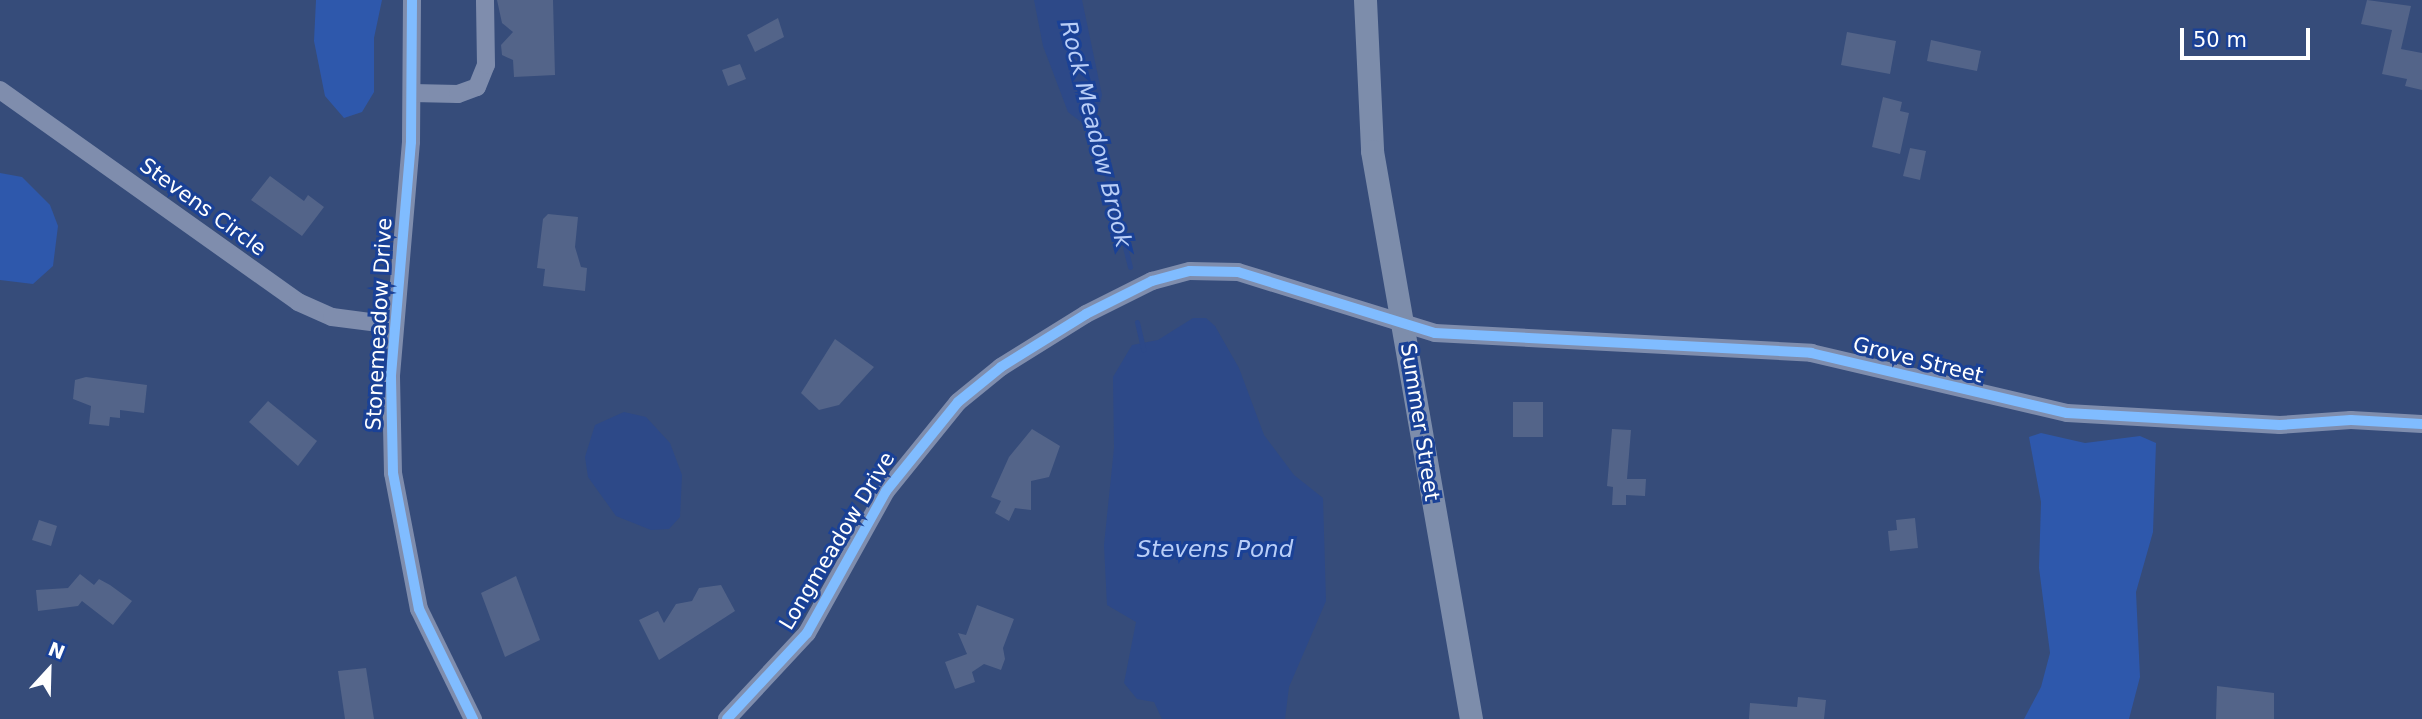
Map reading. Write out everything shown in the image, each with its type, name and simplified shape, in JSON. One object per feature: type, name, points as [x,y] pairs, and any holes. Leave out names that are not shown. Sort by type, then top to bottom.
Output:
[{"type":"main road","name":"Summer Street","points":[[1365,0],[1372,151],[1471,719]]},
{"type":"street","name":"Stonemeadow Drive","points":[[412,0],[412,93],[394,326],[391,439],[406,562],[436,650],[473,719]]},
{"type":"street","points":[[412,93],[458,94],[477,87],[486,65],[485,0]]},
{"type":"street","name":"Stevens Circle","points":[[0,90],[299,302],[332,317],[394,326]]},
{"type":"street","name":"Longmeadow Drive","points":[[727,719],[807,633],[886,491],[939,421],[1000,366],[1086,314],[1171,275],[1219,270],[1404,327]]},
{"type":"street","name":"Grove Street","points":[[1404,327],[1466,336],[1811,353],[1998,401],[2138,420],[2422,424]]},
{"type":"shaded area","points":[[316,0],[382,0],[374,38],[374,92],[362,112],[344,118],[325,96],[314,41]]},
{"type":"shaded area","points":[[0,173],[22,177],[50,205],[58,226],[53,266],[33,284],[0,280]]},
{"type":"shaded area","points":[[2041,433],[2085,443],[2140,436],[2156,443],[2153,532],[2136,592],[2140,677],[2129,719],[2024,719],[2041,687],[2050,653],[2039,568],[2041,502],[2029,437]]},
{"type":"water","points":[[1034,0],[1082,0],[1102,95],[1099,108],[1081,122],[1068,112],[1043,46]]},
{"type":"water","name":"Stevens Pond","points":[[1193,318],[1206,318],[1215,326],[1239,368],[1264,435],[1294,475],[1323,498],[1326,601],[1289,687],[1285,719],[1162,719],[1154,702],[1137,699],[1124,683],[1136,622],[1107,605],[1104,545],[1114,448],[1113,377],[1132,345],[1158,340]]},
{"type":"water","points":[[624,412],[646,417],[670,443],[682,475],[680,517],[669,529],[651,530],[616,516],[588,477],[585,457],[595,425]]},
{"type":"building","points":[[497,0],[553,0],[555,75],[514,77],[513,60],[502,55],[501,45],[513,32],[502,23]]},
{"type":"building","points":[[2367,0],[2411,6],[2401,49],[2422,53],[2422,90],[2405,86],[2407,79],[2382,74],[2392,30],[2361,24]]},
{"type":"building","points":[[778,18],[784,37],[755,52],[747,35]]},
{"type":"building","points":[[1847,32],[1896,41],[1890,74],[1841,65]]},
{"type":"building","points":[[1931,40],[1981,51],[1977,71],[1927,61]]},
{"type":"building","points":[[740,64],[746,79],[728,86],[722,70]]},
{"type":"building","points":[[1883,97],[1902,102],[1900,111],[1909,113],[1900,154],[1872,147]]},
{"type":"building","points":[[1910,148],[1926,151],[1920,180],[1903,176]]},
{"type":"building","points":[[270,176],[304,201],[308,195],[324,207],[302,236],[251,200]]},
{"type":"building","points":[[548,214],[578,217],[575,247],[581,267],[587,268],[585,291],[543,286],[545,269],[537,268],[543,219]]},
{"type":"building","points":[[835,339],[874,367],[839,405],[819,410],[801,393]]},
{"type":"building","points":[[86,377],[147,385],[144,413],[120,410],[120,418],[110,417],[109,426],[89,424],[91,406],[73,399],[75,380]]},
{"type":"building","points":[[268,401],[317,441],[298,466],[249,422]]},
{"type":"building","points":[[1513,402],[1543,402],[1543,437],[1513,437]]},
{"type":"building","points":[[1032,429],[1060,446],[1049,477],[1031,481],[1031,510],[1015,508],[1009,521],[995,513],[1001,501],[991,497],[1009,457]]},
{"type":"building","points":[[1612,429],[1631,430],[1627,479],[1646,479],[1645,496],[1626,495],[1626,505],[1612,505],[1613,487],[1607,486]]},
{"type":"building","points":[[1915,518],[1918,548],[1890,551],[1888,531],[1897,530],[1896,520]]},
{"type":"building","points":[[39,520],[57,526],[51,546],[32,540]]},
{"type":"building","points":[[80,574],[94,585],[99,579],[132,601],[113,625],[82,601],[78,606],[38,611],[36,590],[68,588]]},
{"type":"building","points":[[516,576],[540,640],[505,657],[481,593]]},
{"type":"building","points":[[721,585],[735,611],[659,660],[639,620],[658,611],[664,623],[676,604],[692,601],[699,588]]},
{"type":"building","points":[[977,605],[1014,619],[1003,648],[1005,659],[1001,670],[984,664],[972,672],[975,682],[955,689],[945,662],[967,654],[958,633],[966,635]]},
{"type":"building","points":[[366,668],[374,719],[345,719],[338,671]]},
{"type":"building","points":[[2217,686],[2274,693],[2274,719],[2216,719]]},
{"type":"building","points":[[1798,697],[1826,700],[1824,719],[1749,719],[1750,703],[1797,707]]},
{"type":"waterway","name":"Rock Meadow Brook","points":[[1090,111],[1130,267]]},
{"type":"waterway","name":"Rock Meadow Brook","points":[[1137,322],[1143,349]]},
{"type":"cycle path","points":[[412,0],[411,142],[391,377],[393,473],[419,609],[473,719]]},
{"type":"cycle path","points":[[727,719],[807,633],[886,491],[958,402],[1001,367],[1086,314],[1152,281],[1190,271],[1238,272],[1435,333],[1811,353],[2067,413],[2280,425],[2351,420],[2422,424]]}]
